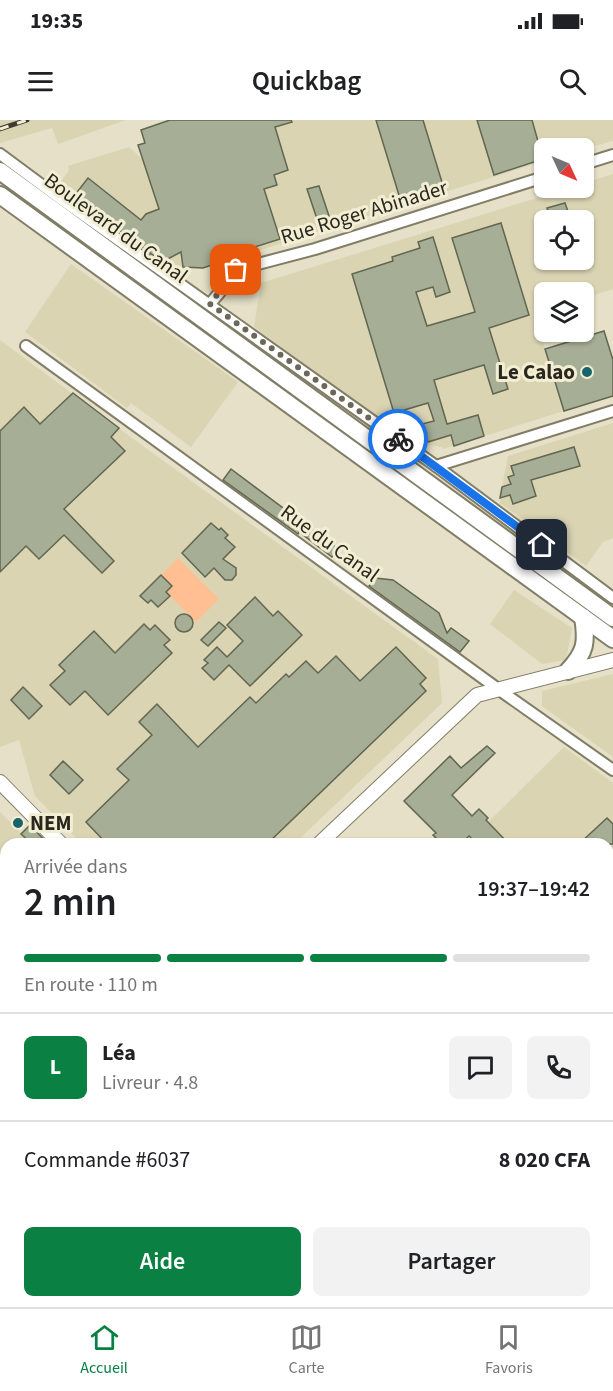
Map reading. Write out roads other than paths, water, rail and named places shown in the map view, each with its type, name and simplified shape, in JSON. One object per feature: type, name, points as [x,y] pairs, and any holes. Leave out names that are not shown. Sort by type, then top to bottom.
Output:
[{"type":"main road","name":"Boulevard du Canal","points":[[0,171],[613,618]]},
{"type":"main road","name":"Boulevard du Canal","points":[[0,195],[613,639]]},
{"type":"main road","points":[[568,671],[579,659],[584,648],[586,635],[583,617]]},
{"type":"street","name":"Boulevard du Canal","points":[[0,154],[436,466],[613,598]]},
{"type":"street","points":[[594,161],[613,155]]},
{"type":"street","name":"Rue Roger Abinader","points":[[210,304],[239,269],[315,249],[534,180]]},
{"type":"street","name":"Rue du Canal","points":[[26,346],[613,770]]},
{"type":"street","points":[[436,466],[613,411]]},
{"type":"street","points":[[325,838],[477,695],[613,660]]},
{"type":"street","points":[[0,782],[55,838]]},
{"type":"railway","points":[[0,129],[27,120]]},
{"type":"place","name":"Le Calao","points":[[587,372]]},
{"type":"place","name":"NEM","points":[[18,823]]}]
